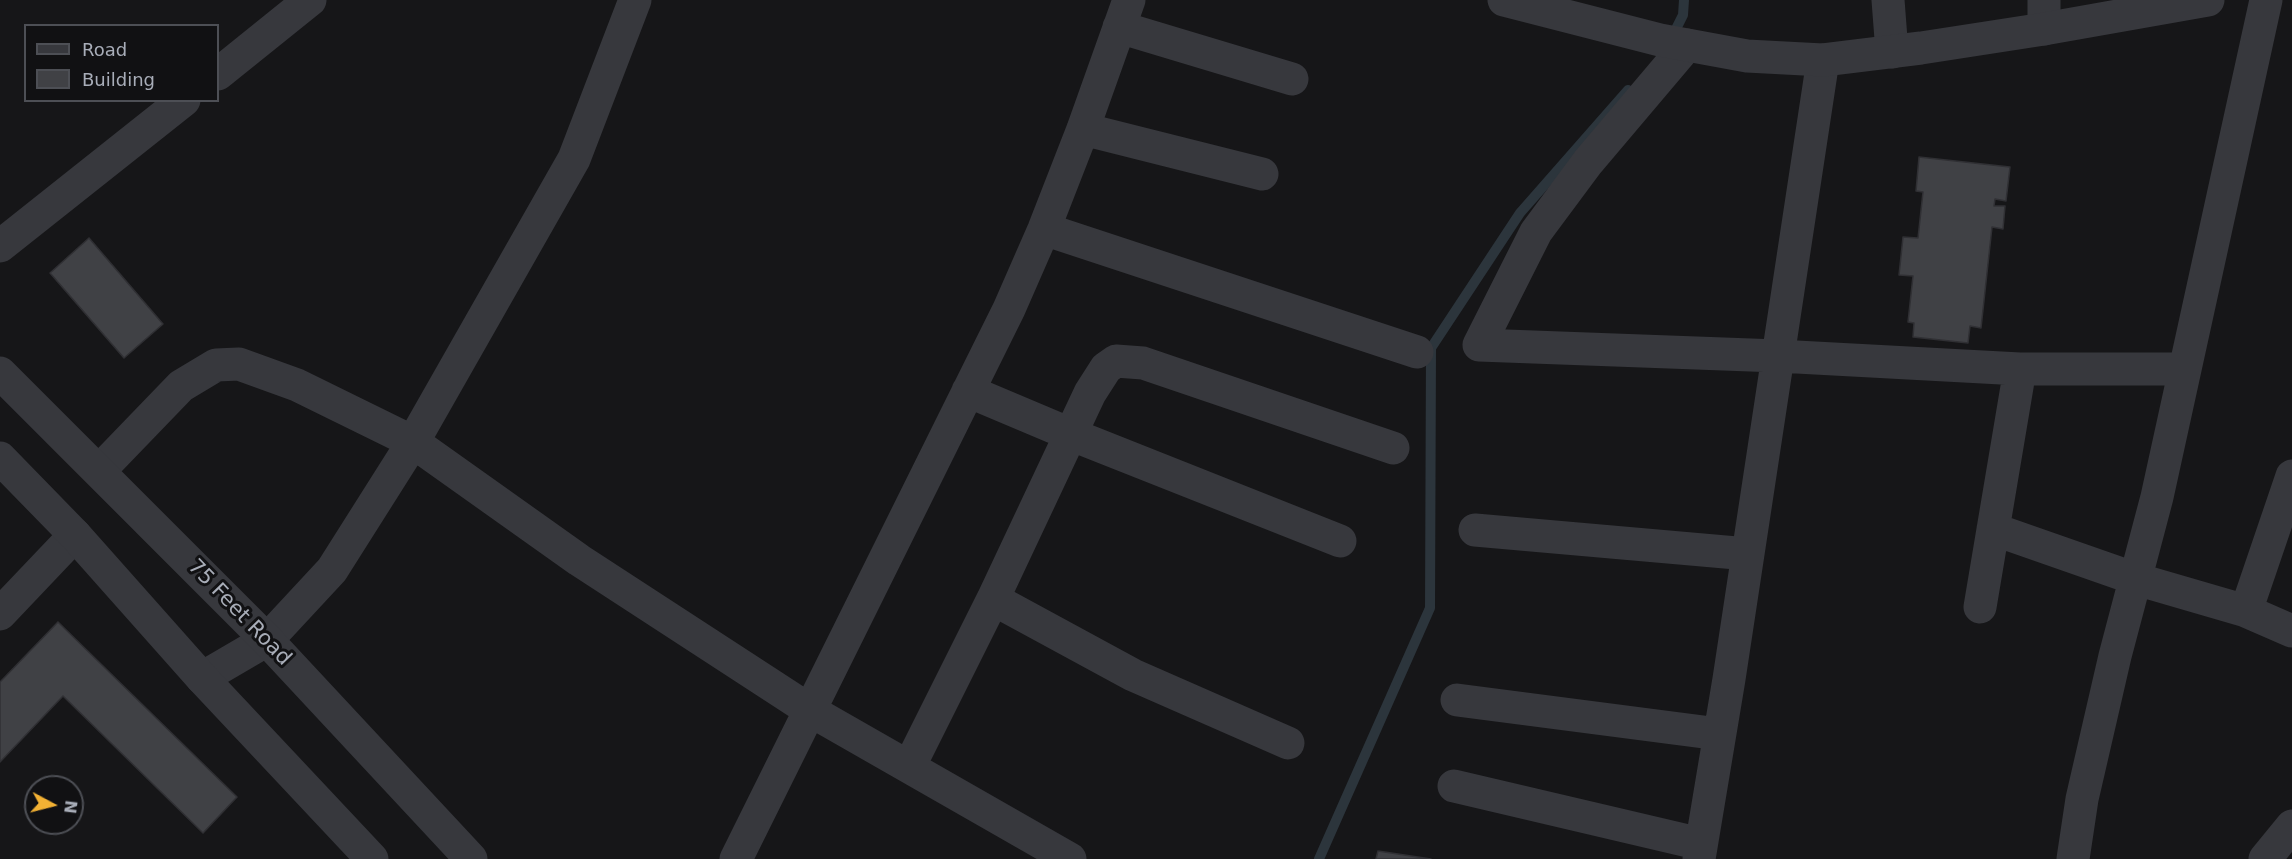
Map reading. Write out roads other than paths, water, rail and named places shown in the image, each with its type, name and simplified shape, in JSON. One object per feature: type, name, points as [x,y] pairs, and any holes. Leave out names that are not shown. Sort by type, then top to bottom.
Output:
[{"type":"street","points":[[219,73],[310,0]]},
{"type":"street","points":[[202,678],[267,640],[332,570],[413,442],[574,159],[635,0]]},
{"type":"street","points":[[1504,0],[1677,43],[1747,56],[1823,60],[1892,52],[2044,15],[2208,0]]},
{"type":"street","points":[[1888,0],[1892,52]]},
{"type":"street","points":[[2073,859],[2087,777],[2115,656],[2157,497],[2266,0]]},
{"type":"street","points":[[736,859],[1009,309],[1044,229],[1083,129],[1124,14],[1292,79]]},
{"type":"street","points":[[1677,43],[1536,232],[1479,345],[1778,356],[2020,369],[2184,369]]},
{"type":"street","points":[[1454,786],[1700,852],[1823,60]]},
{"type":"street","points":[[0,246],[181,102]]},
{"type":"street","points":[[1083,129],[1262,174]]},
{"type":"street","points":[[1044,229],[1417,352]]},
{"type":"street","points":[[909,767],[993,599],[1090,393],[1106,368],[1116,361],[1143,363],[1393,448]]},
{"type":"street","points":[[99,471],[181,386],[216,365],[239,364],[265,372],[297,385],[413,442],[579,560],[811,711],[1070,859]]},
{"type":"street","points":[[1980,607],[2020,369]]},
{"type":"street","name":"75 Feet Road","points":[[0,373],[267,640],[471,859]]},
{"type":"street","points":[[968,391],[1070,435],[1340,541]]},
{"type":"street","points":[[0,458],[75,535],[202,678],[372,859]]},
{"type":"street","points":[[2246,611],[2292,476]]},
{"type":"street","points":[[1994,529],[2136,579],[2246,611],[2292,631]]},
{"type":"street","points":[[1475,530],[1748,554]]},
{"type":"street","points":[[0,614],[75,535]]},
{"type":"street","points":[[993,599],[1133,675],[1288,743]]},
{"type":"street","points":[[1457,700],[1719,734]]},
{"type":"street","points":[[2265,859],[2292,826]]},
{"type":"waterway","points":[[1671,39],[1683,15],[1684,0]]},
{"type":"waterway","points":[[1319,859],[1430,608],[1431,348],[1520,213],[1628,90]]}]
